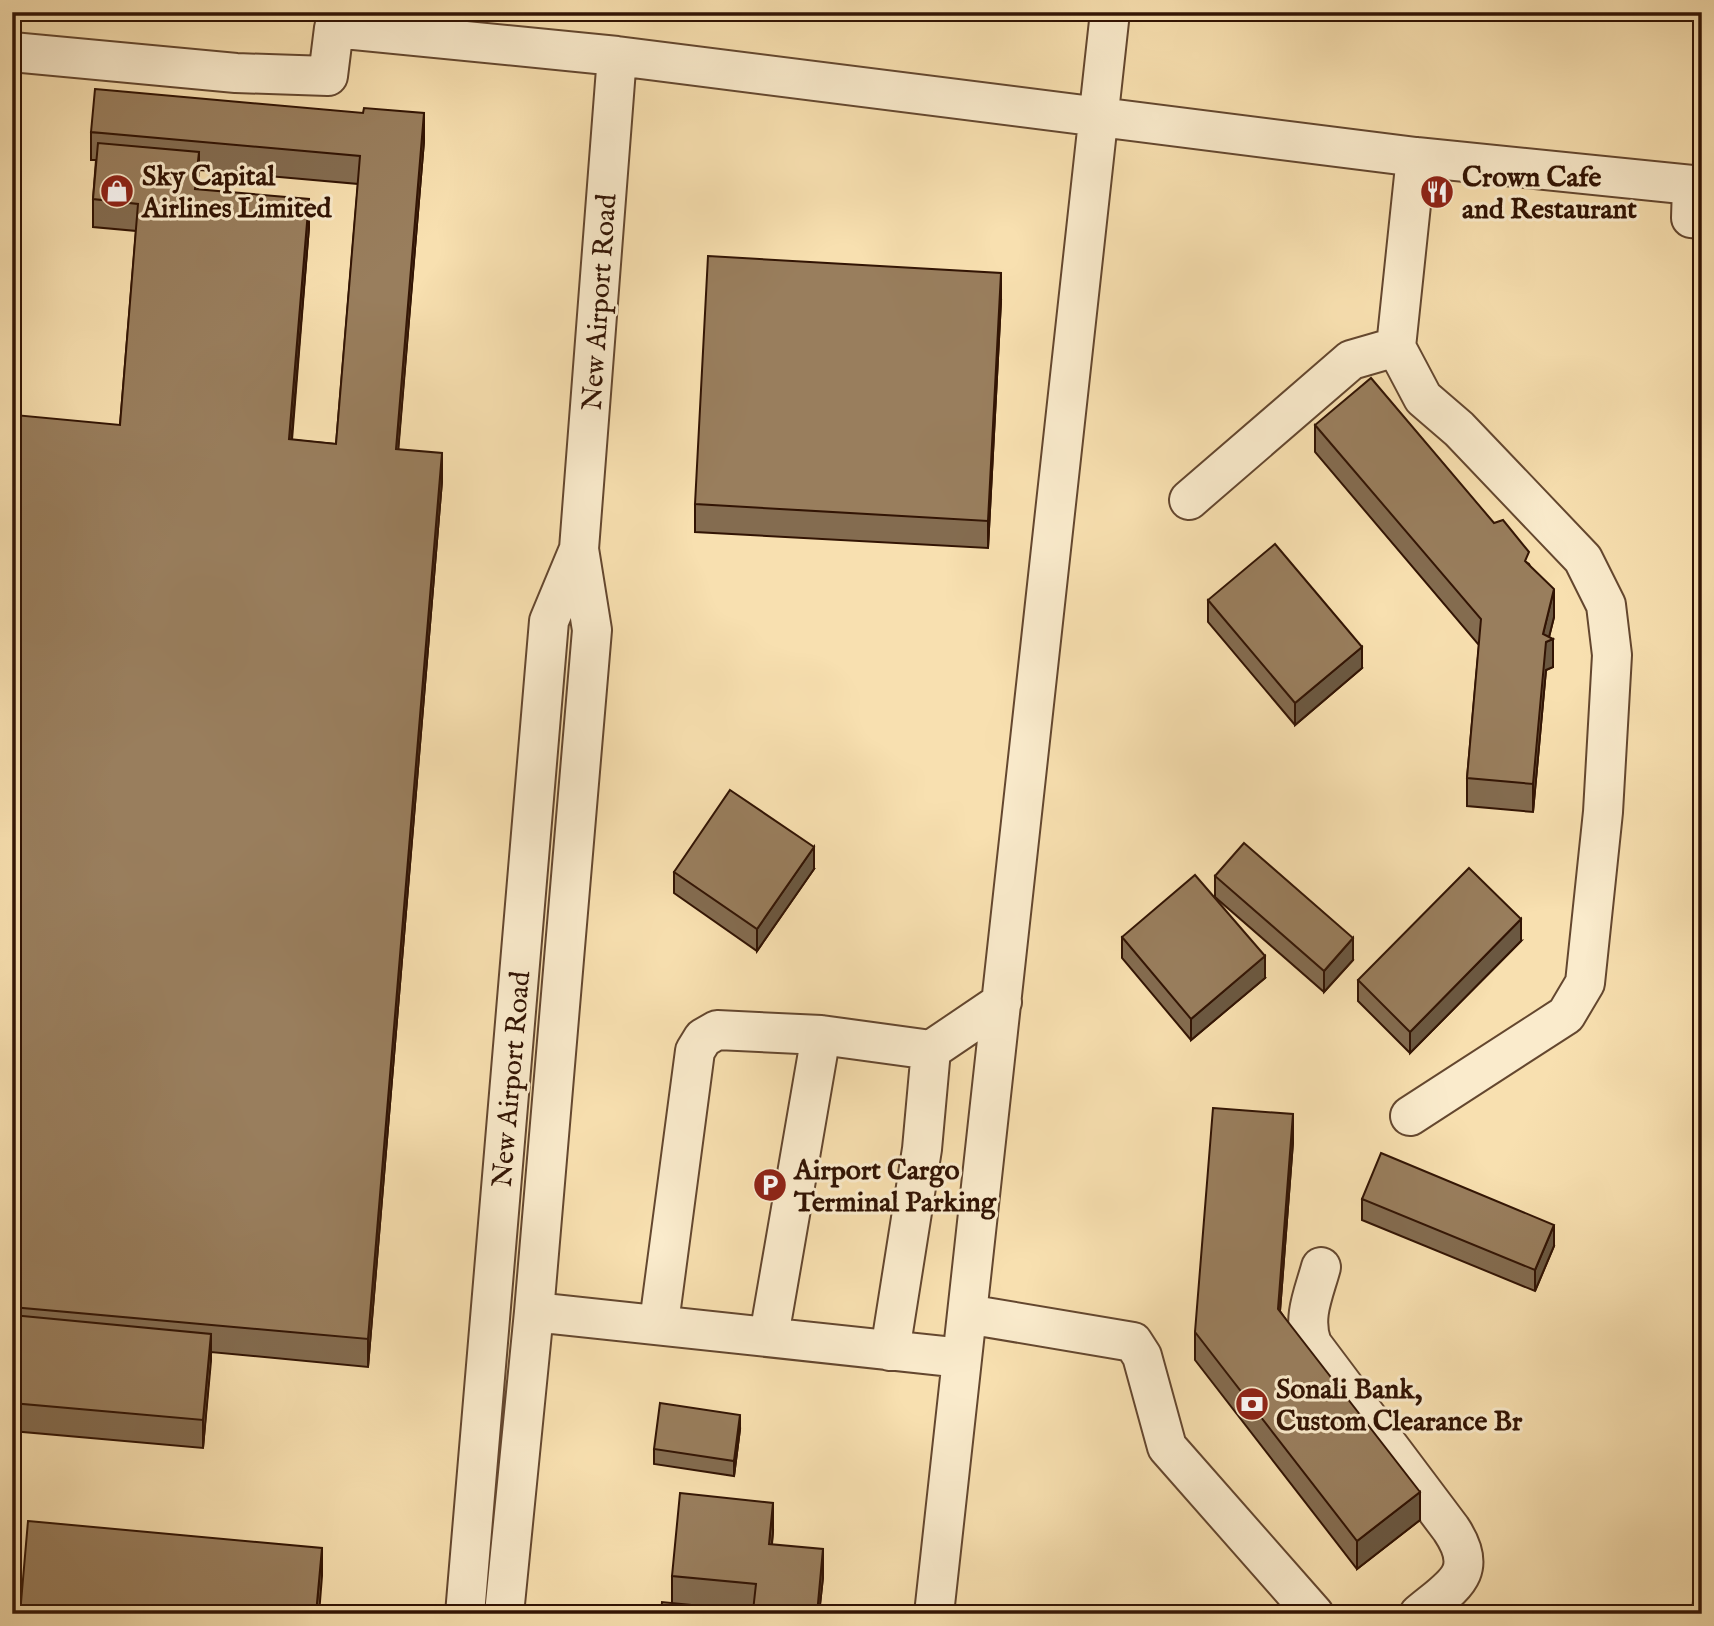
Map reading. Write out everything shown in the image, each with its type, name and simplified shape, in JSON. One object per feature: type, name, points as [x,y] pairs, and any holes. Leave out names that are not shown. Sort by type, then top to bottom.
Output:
[{"type":"lane","points":[[934,1614],[1110,12]]},
{"type":"lane","points":[[12,52],[236,73],[328,76],[334,28],[617,56],[1416,157],[1699,197]]},
{"type":"lane","name":"New Airport Road","points":[[504,1614],[534,1312],[592,631],[579,549],[617,56]]},
{"type":"lane","points":[[1410,1116],[1566,1015],[1585,983],[1603,811],[1612,655],[1606,605],[1583,559],[1459,429],[1423,398],[1396,347],[1416,157]]},
{"type":"lane","points":[[1189,500],[1351,360],[1396,347]]},
{"type":"lane","name":"New Airport Road","points":[[465,1614],[549,621],[579,549]]},
{"type":"lane","points":[[659,1323],[695,1051],[703,1038],[716,1030],[821,1035],[930,1050],[1002,1002]]},
{"type":"lane","points":[[769,1336],[821,1035]]},
{"type":"lane","points":[[890,1351],[922,1149],[930,1050]]},
{"type":"lane","points":[[1321,1267],[1308,1310],[1307,1332],[1312,1344],[1451,1529],[1465,1556],[1466,1568],[1458,1581],[1419,1614]]},
{"type":"lane","points":[[534,1312],[659,1323],[962,1358]]},
{"type":"lane","points":[[967,1314],[1133,1342],[1142,1356],[1167,1447],[1314,1614]]},
{"type":"building","points":[[95,89],[363,113],[364,108],[424,113],[396,449],[442,453],[368,1339],[12,1307],[12,449],[15,415],[120,425],[138,204],[93,199],[98,143],[199,152],[195,189],[309,199],[289,439],[336,444],[360,156],[91,132]]},
{"type":"building","points":[[708,256],[1001,273],[988,521],[695,504]]},
{"type":"building","points":[[1371,378],[1494,523],[1503,520],[1529,552],[1525,561],[1554,589],[1543,634],[1553,639],[1546,642],[1533,784],[1467,778],[1481,619],[1315,425]]},
{"type":"building","points":[[1275,544],[1362,647],[1295,703],[1208,600]]},
{"type":"building","points":[[730,790],[814,847],[757,929],[674,872]]},
{"type":"building","points":[[1244,843],[1353,938],[1324,971],[1215,876]]},
{"type":"building","points":[[1469,868],[1521,919],[1410,1032],[1358,980]]},
{"type":"building","points":[[1195,875],[1265,956],[1191,1019],[1122,937]]},
{"type":"building","points":[[1213,1108],[1293,1114],[1278,1309],[1420,1492],[1357,1541],[1195,1332]]},
{"type":"building","points":[[1381,1153],[1554,1225],[1535,1270],[1362,1199]]},
{"type":"building","points":[[12,1315],[211,1334],[203,1420],[12,1403]]},
{"type":"building","points":[[660,1403],[740,1415],[734,1461],[654,1449]]},
{"type":"building","points":[[1702,1485],[1702,1614],[1692,1614]]},
{"type":"building","points":[[680,1493],[773,1503],[769,1544],[823,1549],[817,1614],[661,1614],[662,1602],[753,1611],[756,1584],[672,1576]]},
{"type":"building","points":[[28,1521],[322,1548],[316,1614],[20,1614]]},
{"type":"place","name":"Sky Capital Airlines Limited","points":[[117,191]]},
{"type":"place","name":"Crown Cafe and Restaurant","points":[[1437,192]]},
{"type":"place","name":"Airport Cargo Terminal Parking","points":[[770,1185]]},
{"type":"place","name":"Sonali Bank, Custom Clearance Br","points":[[1252,1404]]}]
